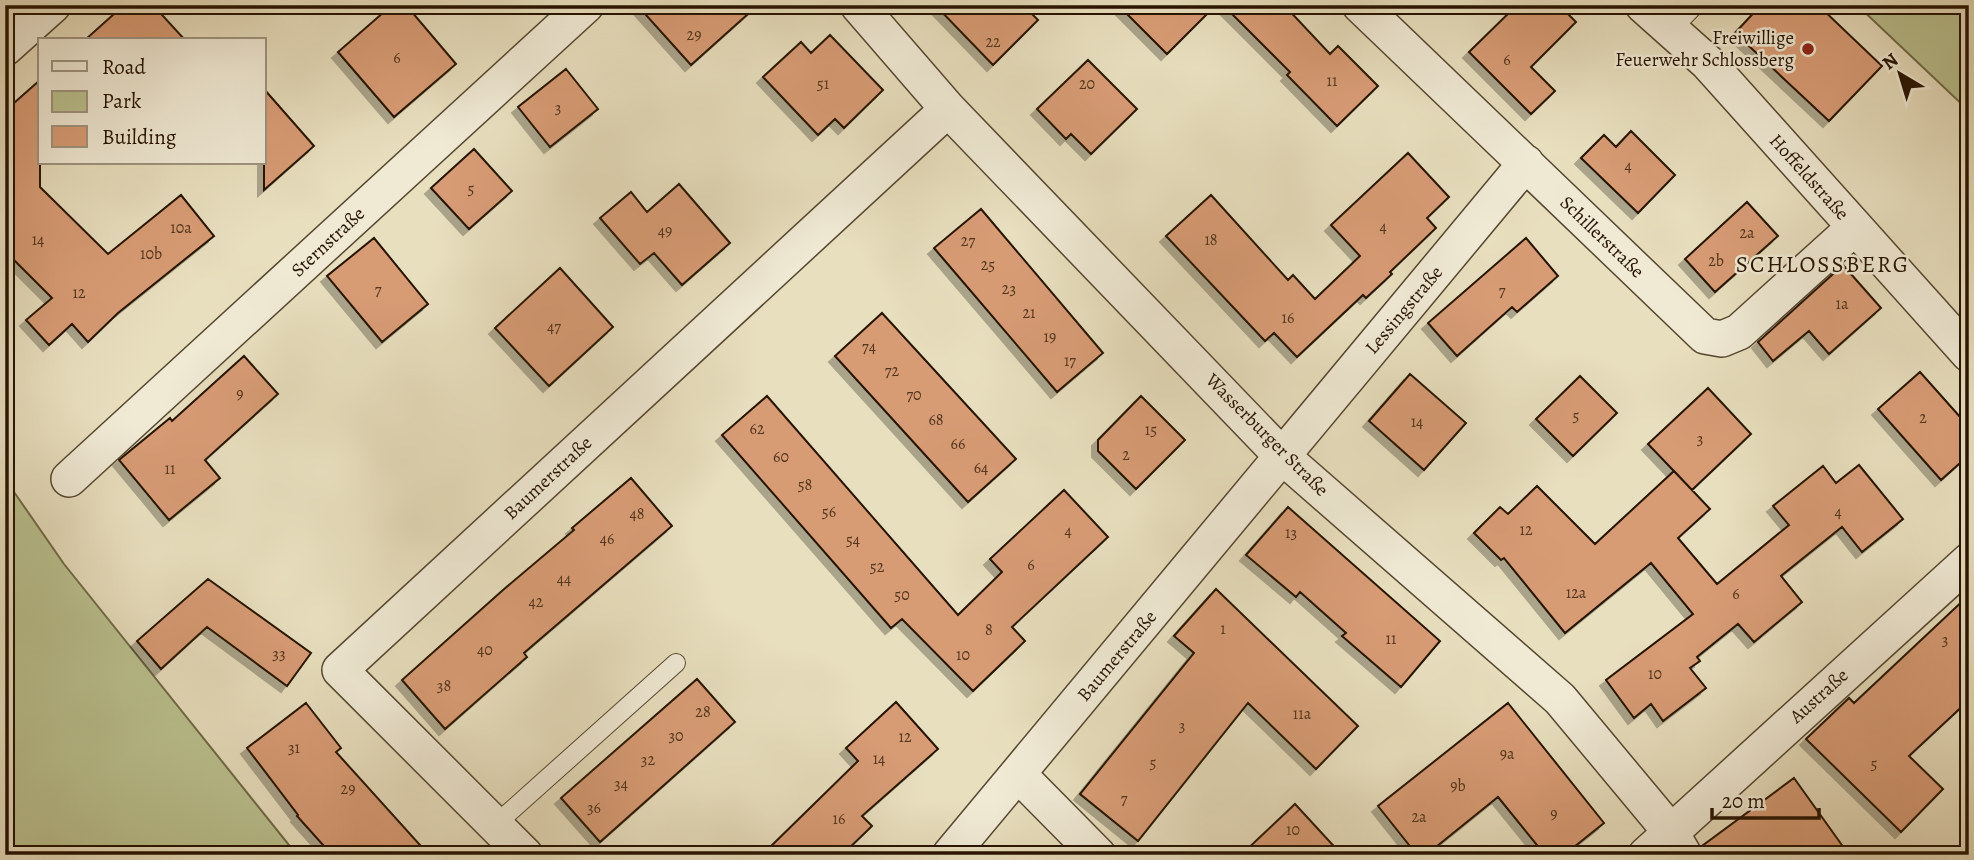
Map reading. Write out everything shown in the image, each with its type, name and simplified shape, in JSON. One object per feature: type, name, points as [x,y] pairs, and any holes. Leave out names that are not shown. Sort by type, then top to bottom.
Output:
[{"type":"street","points":[[5,48],[53,5]]},
{"type":"street","name":"Sternstraße","points":[[69,479],[586,5]]},
{"type":"street","name":"Wasserburger Straße","points":[[858,5],[948,108],[1283,457],[1560,699],[1667,847]]},
{"type":"street","name":"Schillerstraße","points":[[1360,5],[1705,336],[1722,339],[1739,332],[1854,228]]},
{"type":"street","name":"Hoffeldstraße","points":[[1643,5],[1708,63],[1969,354]]},
{"type":"street","name":"Baumerstraße","points":[[525,855],[340,670],[948,108]]},
{"type":"street","name":"Lessingstraße","points":[[1283,457],[1525,163]]},
{"type":"street","name":"Baumerstraße","points":[[950,855],[1283,457]]},
{"type":"street","name":"Austraße","points":[[1667,847],[1969,561]]},
{"type":"street","points":[[1018,774],[1098,855]]},
{"type":"lane","points":[[1671,30],[1695,5]]},
{"type":"lane","points":[[495,825],[676,663]]},
{"type":"green space","points":[[1857,5],[1969,5],[1969,111]]},
{"type":"green space","points":[[5,479],[64,564],[297,855],[5,855]]},
{"type":"building","points":[[124,5],[153,5],[183,38],[87,38]]},
{"type":"building","points":[[392,5],[406,5],[456,64],[394,117],[338,52]]},
{"type":"building","points":[[637,5],[758,5],[691,65]]},
{"type":"building","points":[[935,5],[1023,5],[1038,20],[993,65]]},
{"type":"building","points":[[1118,5],[1216,5],[1167,54]]},
{"type":"building","points":[[1223,5],[1284,5],[1330,54],[1338,46],[1378,86],[1337,126],[1287,75],[1290,72]]},
{"type":"building","points":[[1517,5],[1559,5],[1576,22],[1531,67],[1555,91],[1531,114],[1469,52]]},
{"type":"building","name":"Freiwillige Feuerwehr Schlossberg","points":[[1761,5],[1818,5],[1882,66],[1829,121],[1735,33]]},
{"type":"building","points":[[830,35],[883,90],[844,128],[835,119],[818,135],[763,77],[801,42],[811,53]]},
{"type":"building","points":[[1088,60],[1137,109],[1091,154],[1071,134],[1066,139],[1037,109]]},
{"type":"building","points":[[566,69],[598,109],[550,147],[518,107]]},
{"type":"building","points":[[38,82],[40,187],[108,254],[181,195],[214,236],[118,313],[88,342],[72,324],[49,345],[26,320],[52,298],[5,251],[5,111]]},
{"type":"building","points":[[266,91],[314,146],[264,190],[266,164]]},
{"type":"building","points":[[1631,131],[1675,175],[1638,213],[1581,158],[1604,135],[1616,147]]},
{"type":"building","points":[[474,149],[512,191],[469,229],[431,188]]},
{"type":"building","points":[[1408,153],[1449,197],[1427,218],[1436,228],[1390,272],[1392,274],[1366,298],[1363,295],[1297,357],[1274,333],[1265,341],[1166,236],[1211,195],[1288,280],[1293,275],[1315,299],[1360,256],[1331,225]]},
{"type":"building","points":[[679,184],[730,243],[682,285],[654,253],[640,264],[600,218],[631,192],[647,212]]},
{"type":"building","points":[[1747,202],[1778,236],[1715,292],[1685,259]]},
{"type":"building","points":[[981,209],[1103,353],[1057,392],[934,248]]},
{"type":"building","points":[[374,238],[428,304],[382,342],[327,276]]},
{"type":"building","points":[[1526,238],[1558,276],[1517,312],[1512,307],[1457,356],[1428,323]]},
{"type":"building","points":[[1843,265],[1881,308],[1829,354],[1809,331],[1773,361],[1758,342]]},
{"type":"building","points":[[560,268],[613,327],[549,386],[495,328]]},
{"type":"building","points":[[882,313],[1016,459],[968,502],[835,356]]},
{"type":"building","points":[[244,356],[278,394],[205,460],[220,478],[169,520],[119,460],[170,418],[172,421]]},
{"type":"building","points":[[1920,372],[1969,427],[1969,455],[1941,480],[1878,409]]},
{"type":"building","points":[[1410,374],[1466,423],[1424,470],[1369,421]]},
{"type":"building","points":[[1580,376],[1617,413],[1573,456],[1536,419]]},
{"type":"building","points":[[1708,388],[1751,434],[1692,490],[1648,444]]},
{"type":"building","points":[[767,396],[958,615],[1002,572],[990,559],[1064,490],[1108,537],[1012,627],[1025,641],[973,691],[902,619],[891,628],[722,435]]},
{"type":"building","points":[[1141,396],[1185,440],[1136,489],[1098,451],[1098,440]]},
{"type":"building","points":[[1859,465],[1903,519],[1862,552],[1842,527],[1781,576],[1802,602],[1754,642],[1738,624],[1697,657],[1700,661],[1690,668],[1706,688],[1663,721],[1651,704],[1634,718],[1606,680],[1693,614],[1651,563],[1565,633],[1504,558],[1501,560],[1474,533],[1500,507],[1508,514],[1537,486],[1595,544],[1674,471],[1710,509],[1678,538],[1717,584],[1789,525],[1773,506],[1823,466],[1836,483]]},
{"type":"building","points":[[631,478],[672,526],[524,653],[527,657],[445,729],[402,680]]},
{"type":"building","points":[[1288,507],[1440,641],[1401,687],[1342,636],[1346,633],[1300,592],[1296,597],[1246,555]]},
{"type":"building","points":[[208,579],[311,653],[287,686],[207,627],[161,669],[137,641]]},
{"type":"building","points":[[1216,589],[1358,726],[1316,769],[1248,703],[1138,841],[1080,794],[1194,653],[1174,636]]},
{"type":"building","points":[[1969,595],[1969,700],[1909,756],[1943,789],[1901,832],[1806,739],[1849,698],[1854,703]]},
{"type":"building","points":[[697,679],[735,722],[600,842],[561,798]]},
{"type":"building","points":[[896,702],[938,749],[862,816],[872,826],[842,855],[762,855],[858,761],[846,748]]},
{"type":"building","points":[[306,703],[341,748],[336,752],[429,855],[332,855],[297,816],[247,748]]},
{"type":"building","points":[[1508,703],[1604,823],[1564,855],[1545,855],[1498,797],[1426,855],[1417,855],[1378,806]]},
{"type":"building","points":[[1794,778],[1849,855],[1704,855],[1702,846]]},
{"type":"building","points":[[1295,804],[1342,855],[1241,855]]},
{"type":"place","name":"Freiwillige Feuerwehr Schlossberg","points":[[1808,49]]},
{"type":"district","name":"SCHLOSSBERG","points":[[1823,264]]}]
